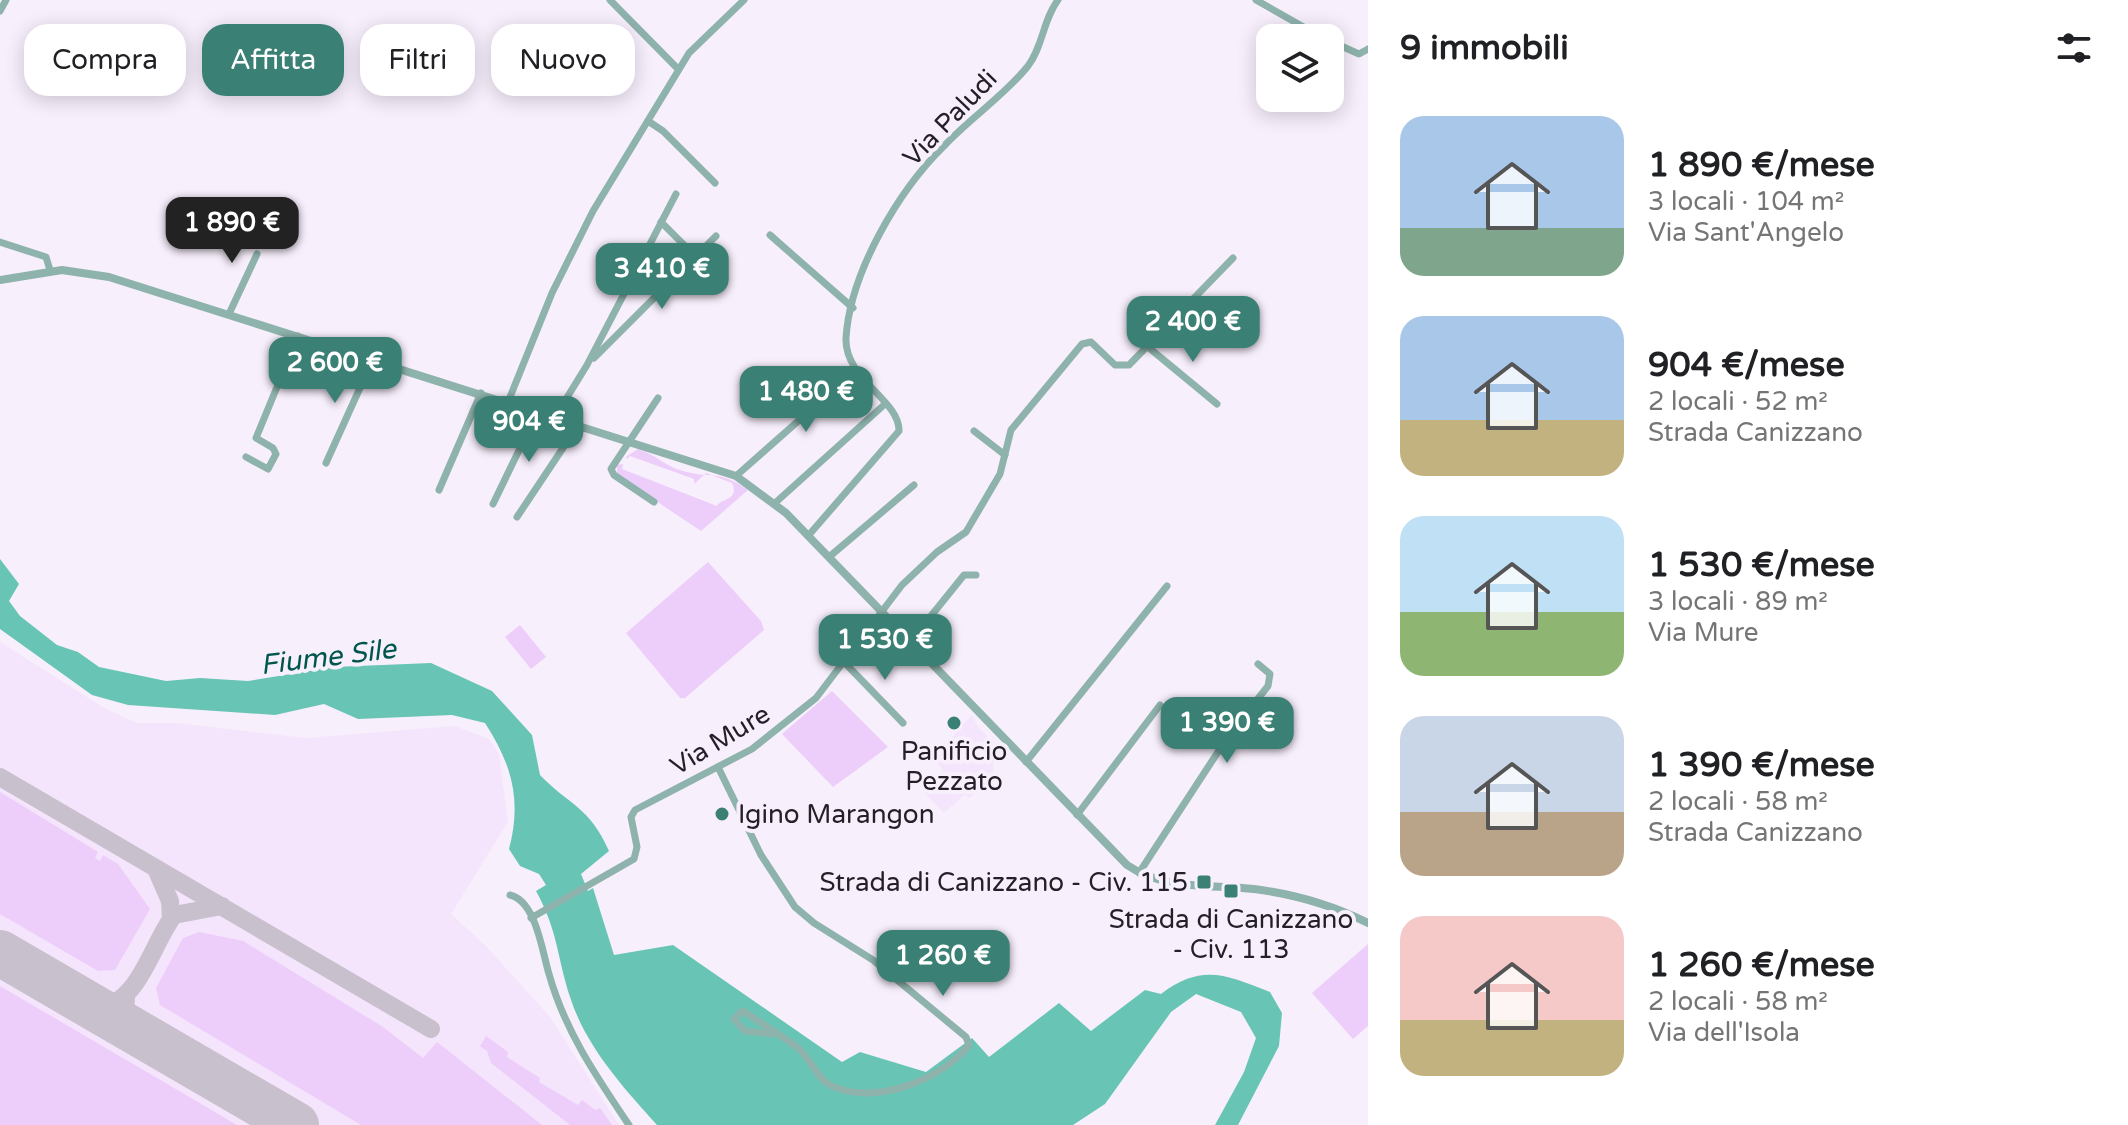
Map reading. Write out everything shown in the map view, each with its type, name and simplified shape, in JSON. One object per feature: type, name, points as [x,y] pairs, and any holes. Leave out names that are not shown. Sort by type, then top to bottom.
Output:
[{"type":"street","points":[[0,11],[6,0]]},
{"type":"street","points":[[610,0],[678,69]]},
{"type":"street","points":[[508,402],[572,252],[678,69],[698,41],[744,0]]},
{"type":"street","name":"Via Paludi","points":[[808,536],[897,435],[899,424],[856,370],[846,343],[865,261],[918,177],[942,147],[1030,63],[1042,38],[1047,14],[1058,0]]},
{"type":"street","points":[[1256,0],[1298,24]]},
{"type":"street","points":[[1344,47],[1359,54],[1368,49]]},
{"type":"street","points":[[648,121],[663,131],[715,183]]},
{"type":"street","points":[[555,417],[587,365],[676,194]]},
{"type":"street","points":[[661,222],[695,256]]},
{"type":"street","points":[[770,235],[853,308]]},
{"type":"street","points":[[587,365],[716,236]]},
{"type":"street","points":[[0,242],[46,257],[50,270]]},
{"type":"street","points":[[229,314],[257,254]]},
{"type":"street","points":[[1217,404],[1148,347],[1233,258]]},
{"type":"street","points":[[0,280],[50,270],[109,277],[736,476],[775,503],[1121,860],[1139,873],[1183,885],[1295,895],[1368,923]]},
{"type":"street","points":[[246,457],[268,469],[276,454],[273,448],[256,438],[298,336]]},
{"type":"street","name":"Via Mure","points":[[531,918],[636,857],[631,820],[635,810],[752,749],[799,713],[845,663],[880,611],[937,552],[966,532],[1000,474],[1011,430],[1082,344],[1095,344],[1122,367],[1133,363],[1148,347]]},
{"type":"street","points":[[326,463],[373,359]]},
{"type":"street","points":[[736,476],[856,370]]},
{"type":"street","points":[[439,490],[481,393]]},
{"type":"street","points":[[654,502],[611,472],[628,440],[658,398]]},
{"type":"street","points":[[775,503],[885,404]]},
{"type":"street","points":[[493,504],[538,411]]},
{"type":"street","points":[[517,517],[579,424]]},
{"type":"street","points":[[974,431],[1005,455]]},
{"type":"street","points":[[829,557],[914,485]]},
{"type":"street","points":[[910,642],[964,575],[976,575]]},
{"type":"street","points":[[1026,762],[1167,586]]},
{"type":"street","points":[[845,663],[903,723]]},
{"type":"street","points":[[1139,873],[1229,735],[1268,686],[1270,674],[1258,664]]},
{"type":"street","points":[[1077,815],[1160,705]]},
{"type":"street","points":[[718,767],[761,855],[795,907],[814,923],[873,960],[966,1037],[969,1045],[963,1054],[912,1087],[853,1091],[832,1086],[819,1077],[797,1047],[742,1011],[734,1019],[745,1031],[773,1034]]},
{"type":"street","points":[[510,895],[521,900],[531,918],[565,1022],[629,1125]]},
{"type":"shaded area","points":[[638,449],[677,469],[704,475],[694,484],[694,479],[630,456],[627,459],[626,457]]},
{"type":"shaded area","points":[[623,464],[622,469],[717,506],[732,496],[734,489],[732,483],[712,475],[729,479],[748,490],[701,531],[617,475],[617,465]]},
{"type":"shaded area","points":[[0,559],[19,584],[9,601],[20,616],[57,645],[78,652],[99,667],[166,681],[200,678],[248,681],[333,667],[431,663],[492,691],[532,735],[540,775],[586,815],[609,851],[581,874],[588,891],[593,888],[614,955],[673,945],[842,1062],[860,1052],[926,1072],[972,1038],[989,1057],[1059,1003],[1091,1031],[1145,990],[1161,994],[1176,984],[1202,975],[1227,977],[1270,992],[1282,1013],[1279,1046],[1238,1125],[1215,1125],[1244,1072],[1256,1038],[1241,1012],[1196,994],[1171,1012],[1105,1104],[1073,1125],[657,1125],[607,1066],[577,1015],[553,932],[536,891],[546,885],[539,874],[520,866],[509,849],[515,815],[512,783],[502,754],[485,723],[452,715],[358,719],[324,704],[275,715],[128,705],[92,695],[0,629]]},
{"type":"shaded area","points":[[708,562],[761,621],[764,630],[685,698],[680,698],[626,633]]},
{"type":"shaded area","points":[[520,625],[546,657],[531,669],[505,637]]},
{"type":"shaded area","points":[[0,642],[106,709],[137,723],[178,723],[305,738],[455,726],[489,739],[499,754],[508,822],[451,914],[486,946],[550,1017],[619,1125],[0,1125]]},
{"type":"shaded area","points":[[832,691],[888,747],[833,787],[782,734]]},
{"type":"shaded area","points":[[972,715],[978,727],[1005,753],[993,764],[994,775],[969,798],[965,794],[944,813],[922,790],[943,770],[933,758]]},
{"type":"shaded area","points":[[0,792],[98,852],[95,858],[100,861],[103,855],[118,864],[150,909],[115,970],[98,971],[0,914]]},
{"type":"shaded area","points":[[199,932],[243,941],[383,1027],[423,1058],[437,1042],[542,1125],[361,1125],[160,1005],[156,988],[183,938]]},
{"type":"shaded area","points":[[1368,944],[1368,1026],[1353,1039],[1312,993]]},
{"type":"shaded area","points":[[0,986],[237,1125],[0,1125]]},
{"type":"shaded area","points":[[486,1036],[508,1052],[507,1057],[540,1078],[539,1082],[578,1105],[582,1100],[595,1110],[600,1108],[612,1125],[570,1125],[491,1063],[487,1051],[480,1046]]},
{"type":"taxiway","points":[[0,777],[431,1029]]},
{"type":"taxiway","points":[[156,869],[170,901],[171,919]]},
{"type":"taxiway","points":[[96,1008],[111,1005],[134,986],[174,915],[222,906]]},
{"type":"taxiway","points":[[126,997],[125,1013],[134,1030]]},
{"type":"runway","points":[[0,953],[296,1125]]},
{"type":"place","name":"Panificio Pezzato","points":[[954,723]]},
{"type":"place","name":"Igino Marangon","points":[[722,814]]},
{"type":"place","name":"Strada di Canizzano - Civ. 115","points":[[1204,882]]},
{"type":"place","name":"Strada di Canizzano - Civ. 113","points":[[1231,891]]},
{"type":"water label","name":"Fiume Sile","points":[[328,657]]}]
